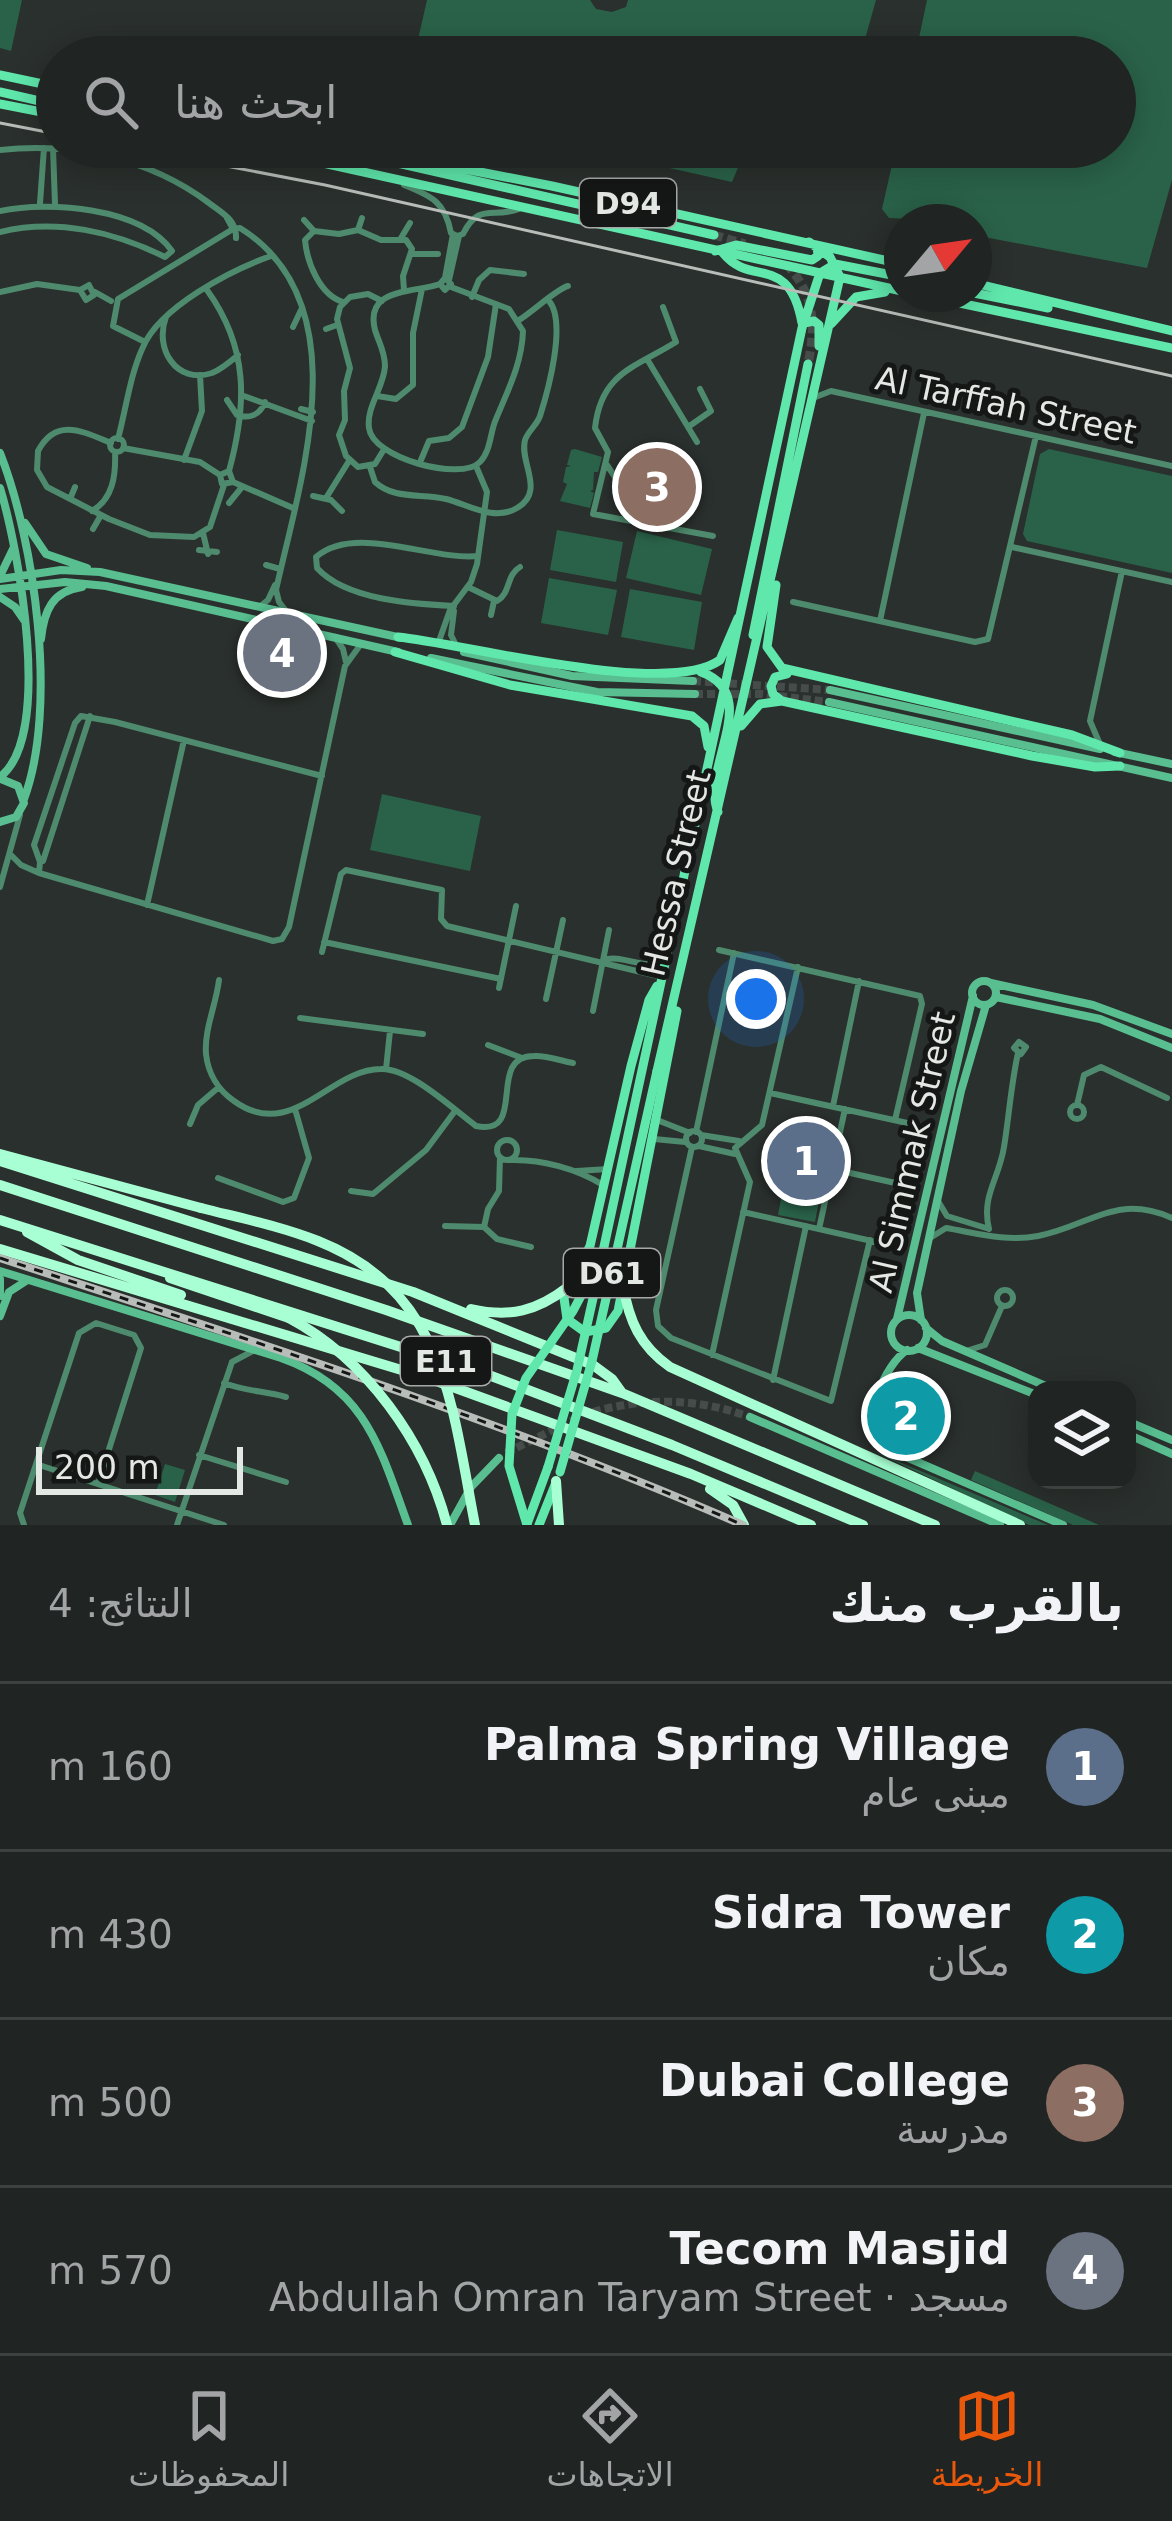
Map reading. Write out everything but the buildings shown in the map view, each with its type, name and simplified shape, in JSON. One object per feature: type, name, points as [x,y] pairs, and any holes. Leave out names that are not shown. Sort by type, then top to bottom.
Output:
[{"type":"highway","points":[[0,1158],[295,1233],[369,1269],[408,1306],[441,1366],[475,1525]]},
{"type":"highway","points":[[0,1158],[435,1300],[592,1365],[612,1378],[622,1393]]},
{"type":"highway","name":"E11","points":[[0,1184],[622,1393],[935,1525]]},
{"type":"highway","name":"E11","points":[[0,1220],[561,1401],[863,1525]]},
{"type":"highway","points":[[19,1226],[65,1255],[251,1323]]},
{"type":"highway","points":[[0,1249],[428,1378],[608,1443],[811,1525]]},
{"type":"highway","points":[[146,1264],[178,1282],[289,1318],[350,1361],[388,1407],[422,1460],[449,1525]]},
{"type":"highway","points":[[623,1286],[635,1330],[670,1367],[1020,1525]]},
{"type":"highway","points":[[435,1300],[514,1313],[539,1306],[568,1287]]},
{"type":"highway","points":[[608,1443],[718,1493],[734,1505],[744,1525]]},
{"type":"highway","points":[[558,1477],[559,1525]]},
{"type":"main road","points":[[0,75],[36,83]]},
{"type":"main road","points":[[0,92],[36,100]]},
{"type":"main road","points":[[3,106],[36,112]]},
{"type":"main road","name":"D94","points":[[348,168],[884,287]]},
{"type":"main road","points":[[419,168],[714,235]]},
{"type":"main road","name":"D94","points":[[452,168],[884,260]]},
{"type":"main road","points":[[719,252],[743,246],[812,260],[818,256],[813,244]]},
{"type":"main road","points":[[813,244],[835,264],[840,277]]},
{"type":"main road","points":[[719,252],[789,287],[803,326],[814,321],[821,328],[816,367],[764,574],[751,643],[752,664]]},
{"type":"main road","points":[[820,272],[835,264],[884,273]]},
{"type":"main road","points":[[855,281],[847,271],[859,268]]},
{"type":"main road","name":"Hessa Street","points":[[526,1525],[574,1385],[803,326],[820,272]]},
{"type":"main road","name":"Hessa Street","points":[[539,1525],[592,1361],[840,277]]},
{"type":"main road","points":[[992,288],[1172,331]]},
{"type":"main road","points":[[830,325],[861,294],[884,292]]},
{"type":"main road","points":[[992,297],[1071,309]]},
{"type":"main road","points":[[992,310],[1172,348]]},
{"type":"main road","points":[[776,558],[767,647],[782,668],[1072,735],[1120,753]]},
{"type":"main road","points":[[695,676],[720,660],[742,614]]},
{"type":"main road","points":[[398,637],[586,668],[713,676],[726,689],[731,704],[714,790],[718,813]]},
{"type":"main road","points":[[394,652],[510,685],[692,716],[708,734],[708,764]]},
{"type":"main road","points":[[782,700],[771,690],[775,677],[810,675]]},
{"type":"main road","points":[[734,742],[753,708],[782,700],[1050,760],[1120,766]]},
{"type":"main road","points":[[661,980],[649,1000],[586,1258],[568,1287],[563,1309],[567,1319],[585,1332],[596,1333],[614,1321],[654,1139],[680,999],[677,985]]},
{"type":"main road","points":[[526,1525],[509,1466],[512,1414],[526,1378],[573,1311],[602,1256]]},
{"type":"street","points":[[0,151],[36,149]]},
{"type":"street","points":[[37,206],[43,198],[47,168]]},
{"type":"street","points":[[50,168],[57,206]]},
{"type":"street","points":[[147,168],[188,189],[227,218],[235,231]]},
{"type":"street","points":[[390,177],[437,200],[447,213],[456,235],[446,282]]},
{"type":"street","points":[[0,211],[57,206],[101,213],[142,228],[172,247],[171,254],[162,255],[131,239],[79,228],[43,226],[0,232]]},
{"type":"street","points":[[456,235],[480,213],[522,207]]},
{"type":"street","points":[[348,246],[362,218]]},
{"type":"street","points":[[304,220],[314,231],[339,235],[356,230],[410,244],[404,290]]},
{"type":"street","points":[[395,242],[410,223]]},
{"type":"street","points":[[145,342],[113,326],[118,299],[235,231],[249,234],[272,256],[301,310],[312,416],[280,570],[277,596],[287,612]]},
{"type":"street","points":[[314,231],[305,240],[305,249],[325,292],[343,302]]},
{"type":"street","points":[[295,251],[305,249]]},
{"type":"street","points":[[412,254],[438,254]]},
{"type":"street","points":[[157,265],[162,255]]},
{"type":"street","points":[[114,441],[145,342],[168,314],[272,256]]},
{"type":"street","points":[[472,298],[478,280],[490,270],[524,274]]},
{"type":"street","points":[[446,282],[472,298],[509,309],[519,320],[523,337],[510,392],[484,456],[476,466],[458,471],[383,451],[368,426],[385,364],[374,317],[382,301],[404,290],[446,282]]},
{"type":"street","points":[[0,292],[37,284],[80,290],[86,300],[95,292],[111,301]]},
{"type":"street","points":[[519,320],[568,286]]},
{"type":"street","points":[[215,288],[239,354],[242,398],[238,450],[221,472]]},
{"type":"street","points":[[377,396],[396,399],[413,385],[413,333],[421,312],[422,289]]},
{"type":"street","points":[[343,302],[359,294],[382,301]]},
{"type":"street","points":[[343,302],[338,326],[350,368],[339,436],[349,461],[358,467],[370,466],[383,451]]},
{"type":"street","points":[[370,466],[375,482],[386,491],[440,497],[486,511],[512,511],[524,503],[530,490],[526,439],[539,419],[556,344],[556,311],[548,302]]},
{"type":"street","points":[[420,462],[429,441],[449,438],[462,427],[488,357],[496,304]]},
{"type":"street","points":[[663,307],[676,342],[611,381],[602,394],[594,425],[607,450],[593,514],[713,536]]},
{"type":"street","points":[[293,327],[301,310]]},
{"type":"street","points":[[168,314],[161,334],[166,356],[184,371],[200,375],[216,371],[239,354]]},
{"type":"street","points":[[326,328],[338,326]]},
{"type":"street","points":[[647,359],[698,442]]},
{"type":"street","name":"Al Tarffah Street","points":[[816,367],[831,392]]},
{"type":"street","points":[[184,460],[202,411],[200,375]]},
{"type":"street","points":[[688,427],[711,411],[700,389]]},
{"type":"street","points":[[242,398],[255,390]]},
{"type":"street","name":"Al Tarffah Street","points":[[811,399],[831,392],[1172,466]]},
{"type":"street","points":[[242,398],[312,416]]},
{"type":"street","points":[[227,400],[242,417],[259,412],[265,402]]},
{"type":"street","points":[[301,409],[312,416]]},
{"type":"street","points":[[880,621],[925,412]]},
{"type":"street","points":[[93,529],[105,517],[119,450],[114,441],[73,428],[54,432],[36,457],[39,476],[47,487],[70,500],[92,511],[105,517],[150,539],[170,533],[189,537],[203,533],[229,483]]},
{"type":"street","points":[[328,435],[339,436]]},
{"type":"street","points":[[793,602],[984,641],[993,631],[1036,436]]},
{"type":"street","points":[[119,450],[184,460],[221,472]]},
{"type":"street","points":[[0,453],[32,538],[46,554],[100,572],[572,676],[695,676]]},
{"type":"street","points":[[212,459],[229,483],[293,508]]},
{"type":"street","points":[[326,497],[349,461]]},
{"type":"street","points":[[605,462],[647,525]]},
{"type":"street","points":[[439,641],[453,607],[468,587],[478,556],[486,485],[476,466]]},
{"type":"street","points":[[70,500],[75,487]]},
{"type":"street","points":[[229,503],[242,487]]},
{"type":"street","points":[[0,488],[26,579],[24,737],[17,760],[0,778],[18,786],[24,799]]},
{"type":"street","points":[[314,496],[326,497],[342,511]]},
{"type":"street","points":[[92,511],[107,499]]},
{"type":"street","points":[[16,500],[40,658]]},
{"type":"street","points":[[199,550],[212,553],[203,533]]},
{"type":"street","points":[[14,540],[12,558],[0,578],[106,586],[394,652],[597,692],[695,694]]},
{"type":"street","points":[[453,607],[376,598],[327,578],[317,568],[316,557],[325,550],[367,543],[478,556]]},
{"type":"street","points":[[1012,547],[1172,582]]},
{"type":"street","points":[[266,565],[280,570]]},
{"type":"street","points":[[494,601],[503,597],[520,567]]},
{"type":"street","points":[[260,607],[272,595],[280,570]]},
{"type":"street","points":[[1102,744],[1093,735],[1090,721],[1122,571]]},
{"type":"street","points":[[25,622],[0,593],[26,579],[100,572]]},
{"type":"street","points":[[0,887],[37,731],[43,621],[53,599],[68,589],[106,586]]},
{"type":"street","points":[[468,587],[494,601]]},
{"type":"street","points":[[491,615],[494,601]]},
{"type":"street","points":[[453,607],[454,643]]},
{"type":"street","points":[[4,874],[40,870],[147,905],[263,938],[282,939],[292,916],[345,665],[344,649],[335,637]]},
{"type":"street","points":[[345,665],[362,644]]},
{"type":"street","points":[[830,690],[1172,764]]},
{"type":"street","points":[[829,702],[1172,778]]},
{"type":"street","points":[[40,870],[34,845],[81,716],[322,776]]},
{"type":"street","points":[[1072,735],[1090,721]]},
{"type":"street","points":[[147,905],[184,740]]},
{"type":"street","points":[[0,822],[21,811]]},
{"type":"street","points":[[10,854],[26,868]]},
{"type":"street","points":[[322,952],[340,874],[346,870],[442,890],[443,923],[640,969],[661,980]]},
{"type":"street","points":[[324,942],[500,984],[516,906]]},
{"type":"street","points":[[546,999],[562,920]]},
{"type":"street","points":[[593,1011],[609,930]]},
{"type":"street","points":[[719,950],[914,992],[922,998],[895,1120]]},
{"type":"street","points":[[734,953],[656,1316],[666,1335],[825,1401],[834,1399],[870,1240]]},
{"type":"street","points":[[640,969],[665,962]]},
{"type":"street","points":[[657,1120],[665,1126],[739,1141],[761,1128],[798,967]]},
{"type":"street","points":[[219,980],[206,1047],[209,1068],[234,1102],[254,1111],[295,1109],[364,1072],[386,1069],[408,1076],[476,1126],[493,1127]]},
{"type":"street","points":[[833,1107],[859,981]]},
{"type":"street","name":"Al Simmak Street","points":[[991,982],[996,998]]},
{"type":"street","name":"Al Simmak Street","points":[[898,1319],[976,985],[991,982],[1094,1005],[1172,1034]]},
{"type":"street","name":"Al Simmak Street","points":[[973,996],[986,1005]]},
{"type":"street","name":"Al Simmak Street","points":[[924,1324],[916,1301],[986,1005],[996,998],[1100,1019],[1172,1048]]},
{"type":"street","points":[[300,1018],[423,1034]]},
{"type":"street","points":[[386,1069],[390,1031]]},
{"type":"street","points":[[488,1045],[522,1058],[538,1056],[573,1064]]},
{"type":"street","points":[[973,1224],[985,1209],[1003,1153],[1018,1053]]},
{"type":"street","points":[[493,1127],[504,1115],[508,1074],[522,1058]]},
{"type":"street","points":[[1077,1105],[1081,1079],[1101,1067],[1171,1096]]},
{"type":"street","points":[[190,1124],[203,1100],[219,1087]]},
{"type":"street","points":[[950,1088],[962,1091]]},
{"type":"street","points":[[770,1093],[921,1126]]},
{"type":"street","points":[[218,1178],[283,1202],[294,1198],[310,1157],[295,1109]]},
{"type":"street","points":[[819,1229],[845,1109]]},
{"type":"street","points":[[351,1191],[374,1193],[426,1150],[455,1111]]},
{"type":"street","points":[[493,1127],[502,1142]]},
{"type":"street","points":[[693,1145],[696,1133]]},
{"type":"street","points":[[654,1139],[735,1154],[750,1179],[712,1355]]},
{"type":"street","points":[[502,1142],[513,1141],[529,1160]]},
{"type":"street","points":[[735,1154],[739,1141]]},
{"type":"street","points":[[502,1142],[497,1150],[505,1159],[577,1171],[604,1186]]},
{"type":"street","points":[[484,1227],[488,1209],[500,1191],[499,1169],[518,1148]]},
{"type":"street","points":[[577,1171],[608,1169]]},
{"type":"street","points":[[832,1169],[909,1186]]},
{"type":"street","points":[[938,1197],[947,1216],[991,1232],[1036,1236],[1104,1211],[1126,1208],[1172,1219]]},
{"type":"street","points":[[985,1209],[991,1232]]},
{"type":"street","points":[[743,1211],[895,1246]]},
{"type":"street","points":[[445,1226],[484,1227],[497,1239],[531,1247]]},
{"type":"street","points":[[773,1380],[806,1226]]},
{"type":"street","points":[[929,1238],[946,1228],[982,1237],[991,1232]]},
{"type":"street","points":[[0,1296],[0,1275],[27,1280],[315,1371],[350,1400],[378,1444],[408,1525]]},
{"type":"street","points":[[0,1316],[12,1288],[27,1280]]},
{"type":"street","points":[[966,1352],[985,1345],[1002,1306]]},
{"type":"street","points":[[1028,1391],[918,1348],[897,1346],[892,1335],[898,1319],[912,1315],[936,1338],[1034,1381]]},
{"type":"street","points":[[22,1524],[20,1513],[81,1330],[96,1323],[130,1334],[139,1341],[140,1352],[98,1484]]},
{"type":"street","points":[[918,1348],[926,1339],[924,1324]]},
{"type":"street","points":[[177,1525],[231,1364],[228,1347],[220,1339]]},
{"type":"street","points":[[985,1345],[993,1363]]},
{"type":"street","points":[[231,1364],[256,1350]]},
{"type":"street","points":[[907,1350],[885,1372],[871,1429],[876,1444],[1063,1525]]},
{"type":"street","points":[[224,1383],[286,1397]]},
{"type":"street","points":[[750,1418],[1000,1525]]},
{"type":"street","points":[[1136,1424],[1170,1439],[1164,1444],[1136,1437]]},
{"type":"street","points":[[1136,1438],[1172,1454]]},
{"type":"street","points":[[199,1455],[286,1482]]},
{"type":"street","points":[[449,1525],[471,1487],[499,1458]]},
{"type":"street","points":[[36,1464],[224,1525]]},
{"type":"green space","points":[[0,0],[22,0],[11,51],[0,48]]},
{"type":"green space","points":[[427,0],[590,0],[596,9],[612,12],[626,7],[628,0],[876,0],[866,36],[419,36]]},
{"type":"green space","points":[[927,0],[1172,0],[1172,180],[1147,268],[992,238],[992,204],[884,204],[882,209],[891,168],[1136,168],[1136,36],[919,36]]},
{"type":"green space","points":[[670,168],[738,168],[732,182]]},
{"type":"green space","points":[[575,449],[602,457],[594,472],[590,508],[560,501],[567,484],[563,482],[566,467],[571,466],[567,465]]},
{"type":"green space","points":[[1049,449],[1172,476],[1172,573],[1027,541],[1023,534],[1040,454]]},
{"type":"green space","points":[[557,530],[623,542],[616,582],[550,570]]},
{"type":"green space","points":[[637,531],[712,549],[701,595],[626,578]]},
{"type":"green space","points":[[549,578],[617,590],[608,635],[541,623]]},
{"type":"green space","points":[[630,589],[702,602],[694,650],[621,637]]},
{"type":"green space","points":[[382,794],[481,816],[470,871],[370,850]]},
{"type":"green space","points":[[785,1178],[822,1185],[815,1222],[778,1215]]},
{"type":"green space","points":[[871,1450],[1048,1525],[1029,1525]]},
{"type":"green space","points":[[165,1464],[185,1470],[175,1502],[155,1495]]},
{"type":"green space","points":[[975,1471],[1099,1525],[1073,1525],[971,1480]]},
{"type":"tunnel","points":[[714,235],[745,244]]},
{"type":"tunnel","points":[[786,264],[803,287],[811,311],[808,364]]},
{"type":"tunnel","points":[[693,681],[830,690]]},
{"type":"tunnel","points":[[695,694],[762,694],[829,702]]},
{"type":"tunnel","points":[[593,1412],[672,1402],[750,1417]]},
{"type":"tunnel","points":[[506,1453],[579,1417]]},
{"type":"tram line","points":[[0,123],[36,130]]},
{"type":"tram line","points":[[236,168],[1172,376]]},
{"type":"railway","points":[[0,1258],[468,1416],[743,1525]]},
{"type":"place","name":"Dubai College","points":[[657,487]]},
{"type":"place","name":"Tecom Masjid","points":[[282,653]]},
{"type":"place","name":"Palma Spring Village","points":[[806,1161]]},
{"type":"place","name":"Sidra Tower","points":[[906,1416]]}]
